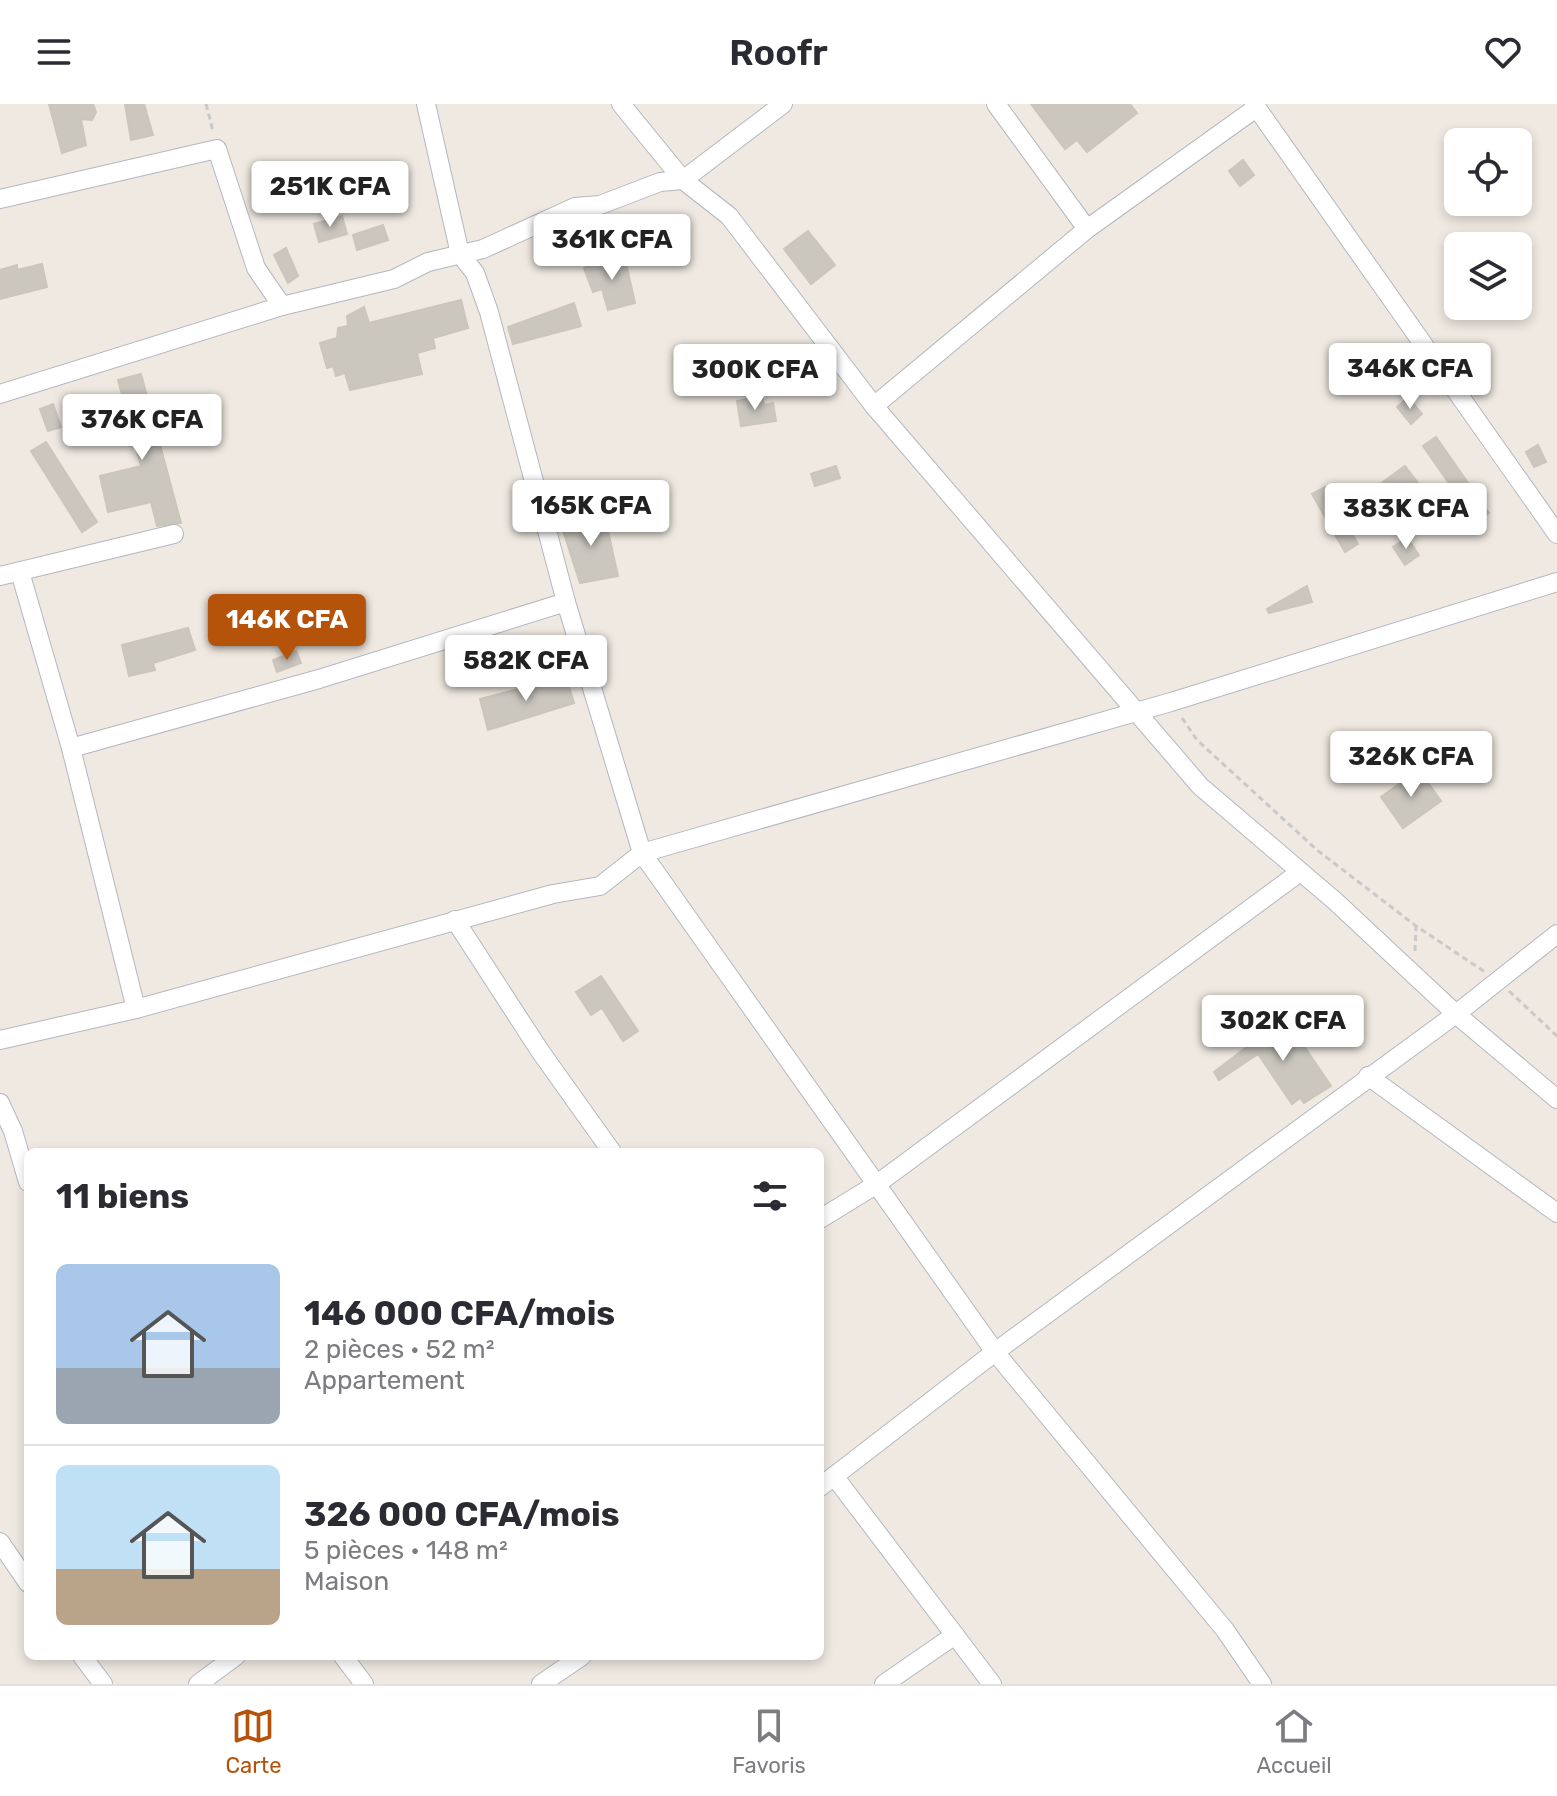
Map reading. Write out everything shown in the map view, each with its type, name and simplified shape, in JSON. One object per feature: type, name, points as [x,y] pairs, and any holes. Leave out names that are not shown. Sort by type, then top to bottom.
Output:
[{"type":"street","points":[[426,104],[460,254],[475,273],[489,312],[566,602],[642,853],[995,1352],[1225,1630],[1262,1684]]},
{"type":"street","points":[[621,104],[683,180],[729,216],[874,406],[1200,786],[1456,1014],[1557,1099]]},
{"type":"street","points":[[0,394],[282,306],[394,279],[428,262],[502,241],[575,207],[600,205],[660,182],[683,180],[783,104]]},
{"type":"street","points":[[996,104],[1087,229]]},
{"type":"street","points":[[874,406],[1087,229],[1255,106],[1557,534]]},
{"type":"street","points":[[0,199],[217,149],[256,268],[282,306]]},
{"type":"street","points":[[0,576],[174,534]]},
{"type":"street","points":[[20,572],[71,748],[136,1009]]},
{"type":"street","points":[[0,1040],[136,1009],[553,894],[600,886],[642,853],[1171,702],[1557,582]]},
{"type":"street","points":[[71,748],[319,679],[566,602]]},
{"type":"street","points":[[824,1217],[877,1184],[1300,872]]},
{"type":"street","points":[[455,920],[540,1051],[609,1148]]},
{"type":"street","points":[[992,1684],[827,1482],[995,1352],[1456,1014],[1557,934]]},
{"type":"street","points":[[1368,1076],[1557,1213]]},
{"type":"street","points":[[0,1103],[13,1131],[24,1168]]},
{"type":"street","points":[[0,1542],[24,1577]]},
{"type":"street","points":[[884,1684],[955,1635]]},
{"type":"street","points":[[85,1660],[103,1684]]},
{"type":"street","points":[[198,1684],[231,1660]]},
{"type":"street","points":[[346,1660],[364,1684]]},
{"type":"street","points":[[541,1684],[576,1660]]},
{"type":"path","points":[[206,104],[217,149]]},
{"type":"path","points":[[1171,702],[1197,740],[1317,850],[1416,926],[1498,980],[1557,1036]]},
{"type":"building","points":[[49,104],[93,104],[96,112],[92,120],[81,119],[86,145],[62,153]]},
{"type":"building","points":[[125,104],[144,104],[153,135],[131,140]]},
{"type":"building","points":[[1031,104],[1130,104],[1137,113],[1087,152],[1077,140],[1065,149]]},
{"type":"building","points":[[1243,160],[1254,175],[1240,186],[1229,171]]},
{"type":"building","points":[[342,216],[347,234],[319,242],[314,224]]},
{"type":"building","points":[[383,225],[388,240],[357,250],[353,235]]},
{"type":"building","points":[[808,231],[835,265],[811,284],[784,249]]},
{"type":"building","points":[[286,248],[298,276],[288,283],[274,255]]},
{"type":"building","points":[[624,254],[635,303],[608,310],[602,289],[593,292],[584,268]]},
{"type":"building","points":[[42,264],[47,287],[0,299],[0,270],[17,265],[17,270]]},
{"type":"building","points":[[461,300],[468,328],[433,338],[435,348],[417,353],[422,374],[350,390],[345,373],[336,376],[333,366],[327,368],[320,343],[337,338],[338,328],[348,326],[347,316],[364,307],[369,323]]},
{"type":"building","points":[[574,303],[581,326],[513,344],[508,327]]},
{"type":"building","points":[[141,374],[181,523],[157,526],[151,502],[108,512],[100,476],[141,466],[118,380]]},
{"type":"building","points":[[762,396],[764,405],[773,403],[776,421],[741,426],[737,401]]},
{"type":"building","points":[[1408,398],[1422,414],[1411,424],[1397,407]]},
{"type":"building","points":[[53,404],[61,427],[48,431],[40,409]]},
{"type":"building","points":[[1436,437],[1489,513],[1476,522],[1423,446]]},
{"type":"building","points":[[46,442],[97,522],[82,532],[31,451]]},
{"type":"building","points":[[1538,445],[1546,462],[1534,467],[1526,452]]},
{"type":"building","points":[[836,466],[840,478],[815,486],[811,474]]},
{"type":"building","points":[[1405,466],[1421,487],[1394,506],[1379,485]]},
{"type":"building","points":[[1325,487],[1358,544],[1345,552],[1312,494]]},
{"type":"building","points":[[604,513],[618,576],[580,583],[561,524]]},
{"type":"building","points":[[1407,538],[1419,555],[1405,565],[1393,547]]},
{"type":"building","points":[[1307,586],[1312,602],[1269,613],[1267,609]]},
{"type":"building","points":[[188,628],[195,650],[153,663],[155,670],[129,676],[122,645]]},
{"type":"building","points":[[296,651],[301,663],[277,672],[273,660]]},
{"type":"building","points":[[566,677],[574,703],[488,730],[480,699]]},
{"type":"building","points":[[1419,770],[1441,801],[1403,828],[1381,797]]},
{"type":"building","points":[[601,976],[638,1031],[623,1041],[602,1008],[591,1015],[576,992]]},
{"type":"building","points":[[1285,1018],[1331,1086],[1304,1103],[1300,1098],[1292,1104],[1258,1054],[1219,1080],[1214,1072]]}]
